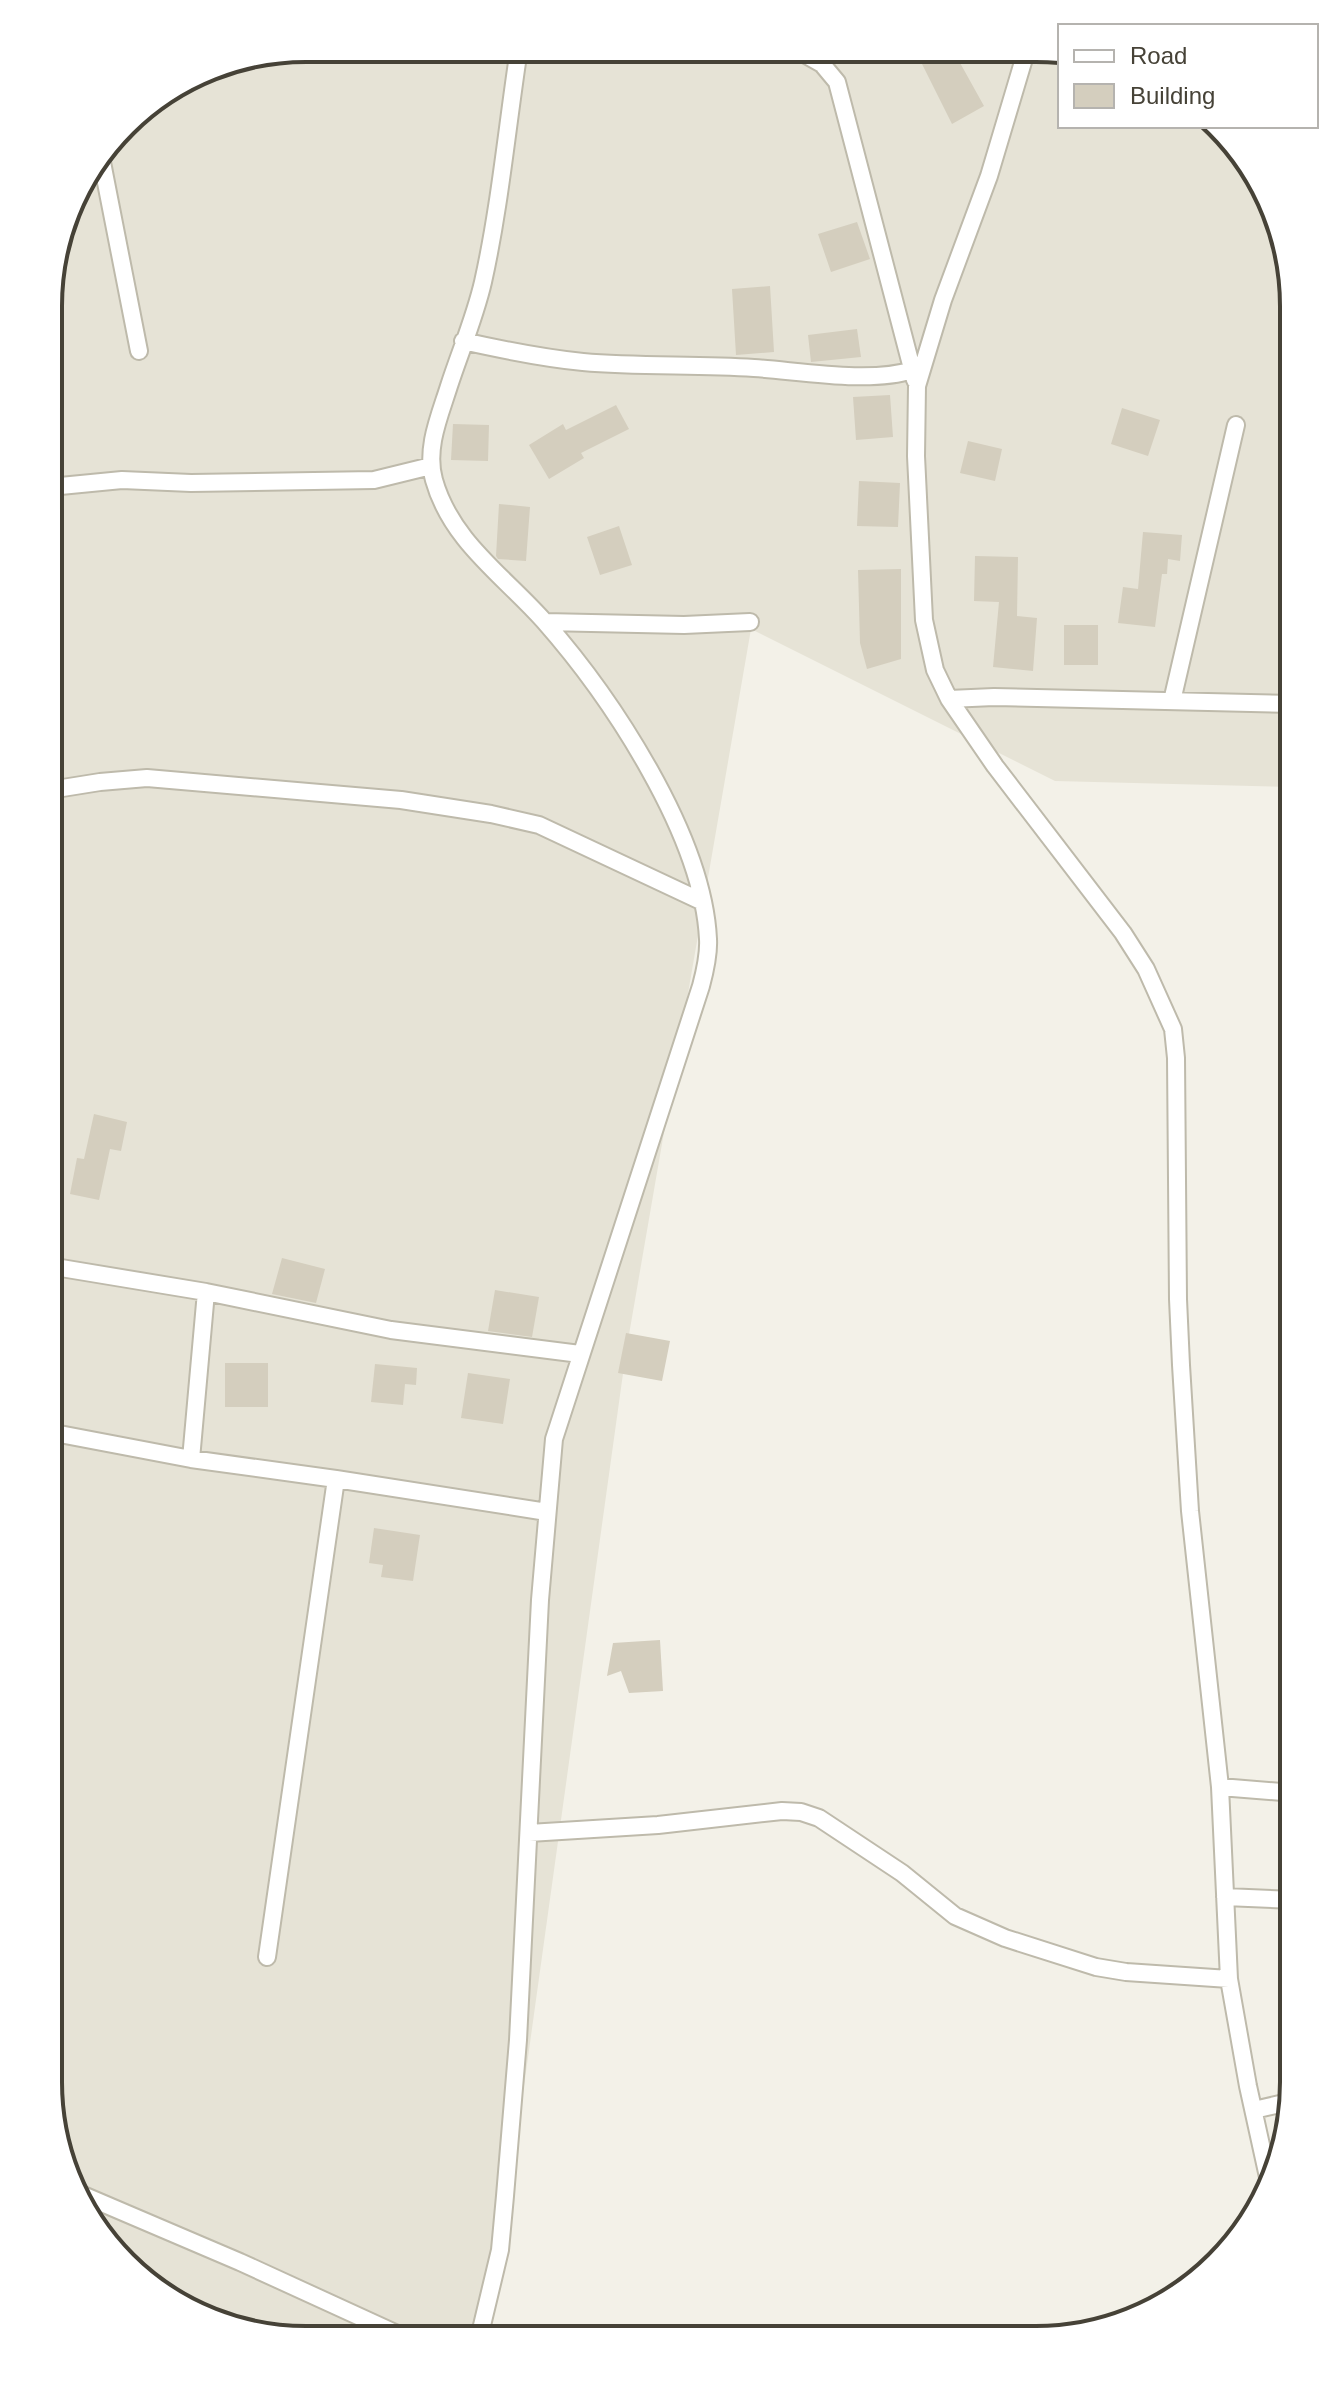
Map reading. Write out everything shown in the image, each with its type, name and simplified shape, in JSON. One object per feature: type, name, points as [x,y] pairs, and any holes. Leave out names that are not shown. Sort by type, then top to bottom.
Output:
[{"type":"street","points":[[482,2326],[503,2229],[518,2040],[547,1512],[554,1439],[701,986],[708,939],[693,863],[636,747],[593,683],[545,622],[461,534],[442,501],[431,466],[436,429],[483,283],[517,62]]},
{"type":"street","points":[[818,62],[837,82],[915,378],[924,620],[935,670],[949,699],[995,766],[1123,933],[1146,969],[1173,1029],[1176,1058],[1178,1299],[1190,1511],[1220,1787],[1229,1979],[1266,2165]]},
{"type":"street","points":[[915,378],[989,176],[1023,62]]},
{"type":"street","points":[[103,169],[139,351]]},
{"type":"street","points":[[463,341],[528,355],[585,362],[891,374],[915,378]]},
{"type":"street","points":[[1172,701],[1236,425]]},
{"type":"street","points":[[62,488],[122,480],[191,483],[374,480],[431,466]]},
{"type":"street","points":[[545,622],[684,625],[750,622]]},
{"type":"street","points":[[949,699],[994,697],[1280,704]]},
{"type":"street","points":[[62,788],[147,778],[401,800],[476,812],[539,825],[703,902]]},
{"type":"street","points":[[62,1268],[206,1292],[391,1330],[580,1354]]},
{"type":"street","points":[[191,1459],[206,1292]]},
{"type":"street","points":[[62,1434],[191,1459],[547,1512]]},
{"type":"street","points":[[267,1957],[336,1479]]},
{"type":"street","points":[[1220,1787],[1279,1792]]},
{"type":"street","points":[[529,1833],[658,1825],[782,1811],[801,1812],[819,1818],[850,1837],[902,1873],[955,1916],[1005,1938],[1096,1967],[1229,1979]]},
{"type":"street","points":[[1225,1897],[1279,1899]]},
{"type":"street","points":[[1254,2110],[1278,2104]]},
{"type":"street","points":[[93,2199],[380,2326]]},
{"type":"shaded area","points":[[1058,63],[1058,128],[1203,128],[1239,170],[1255,198],[1272,243],[1280,306],[1280,787],[1055,781],[751,629],[626,1352],[491,2326],[274,2324],[243,2318],[212,2307],[157,2276],[112,2231],[81,2176],[64,2114],[62,306],[64,274],[75,227],[103,170],[122,145],[157,112],[212,81],[243,70],[274,64]]},
{"type":"building","points":[[921,62],[960,62],[984,106],[952,124]]},
{"type":"building","points":[[857,222],[870,259],[831,272],[818,234]]},
{"type":"building","points":[[770,286],[774,352],[736,355],[732,289]]},
{"type":"building","points":[[857,329],[861,357],[811,362],[808,335]]},
{"type":"building","points":[[890,395],[893,437],[856,440],[853,397]]},
{"type":"building","points":[[616,405],[629,429],[581,453],[584,458],[549,479],[529,445],[563,424],[566,430]]},
{"type":"building","points":[[1122,408],[1160,420],[1148,456],[1111,444]]},
{"type":"building","points":[[453,424],[489,425],[488,461],[451,460]]},
{"type":"building","points":[[968,441],[1002,449],[995,481],[960,473]]},
{"type":"building","points":[[859,481],[900,483],[898,527],[857,526]]},
{"type":"building","points":[[499,504],[530,507],[526,561],[498,559],[496,556]]},
{"type":"building","points":[[619,526],[632,565],[600,575],[587,537]]},
{"type":"building","points":[[1143,532],[1182,535],[1180,561],[1168,559],[1167,574],[1162,574],[1155,627],[1118,623],[1123,587],[1138,589]]},
{"type":"building","points":[[975,556],[1018,557],[1017,616],[1037,618],[1033,671],[993,667],[999,602],[974,601]]},
{"type":"building","points":[[901,569],[901,659],[867,669],[860,643],[858,570]]},
{"type":"building","points":[[1064,625],[1098,625],[1098,665],[1064,665]]},
{"type":"building","points":[[94,1114],[127,1122],[121,1151],[110,1149],[99,1200],[70,1194],[77,1158],[84,1159]]},
{"type":"building","points":[[282,1258],[325,1269],[316,1303],[272,1294]]},
{"type":"building","points":[[495,1290],[539,1297],[532,1337],[488,1331]]},
{"type":"building","points":[[626,1333],[670,1341],[662,1381],[618,1373]]},
{"type":"building","points":[[225,1363],[268,1363],[268,1407],[225,1407]]},
{"type":"building","points":[[375,1364],[417,1368],[416,1385],[405,1384],[403,1405],[371,1402]]},
{"type":"building","points":[[468,1373],[510,1379],[503,1424],[461,1418]]},
{"type":"building","points":[[374,1528],[420,1535],[413,1581],[381,1577],[383,1565],[369,1563]]},
{"type":"building","points":[[660,1640],[663,1691],[629,1693],[621,1671],[607,1676],[613,1643]]}]
